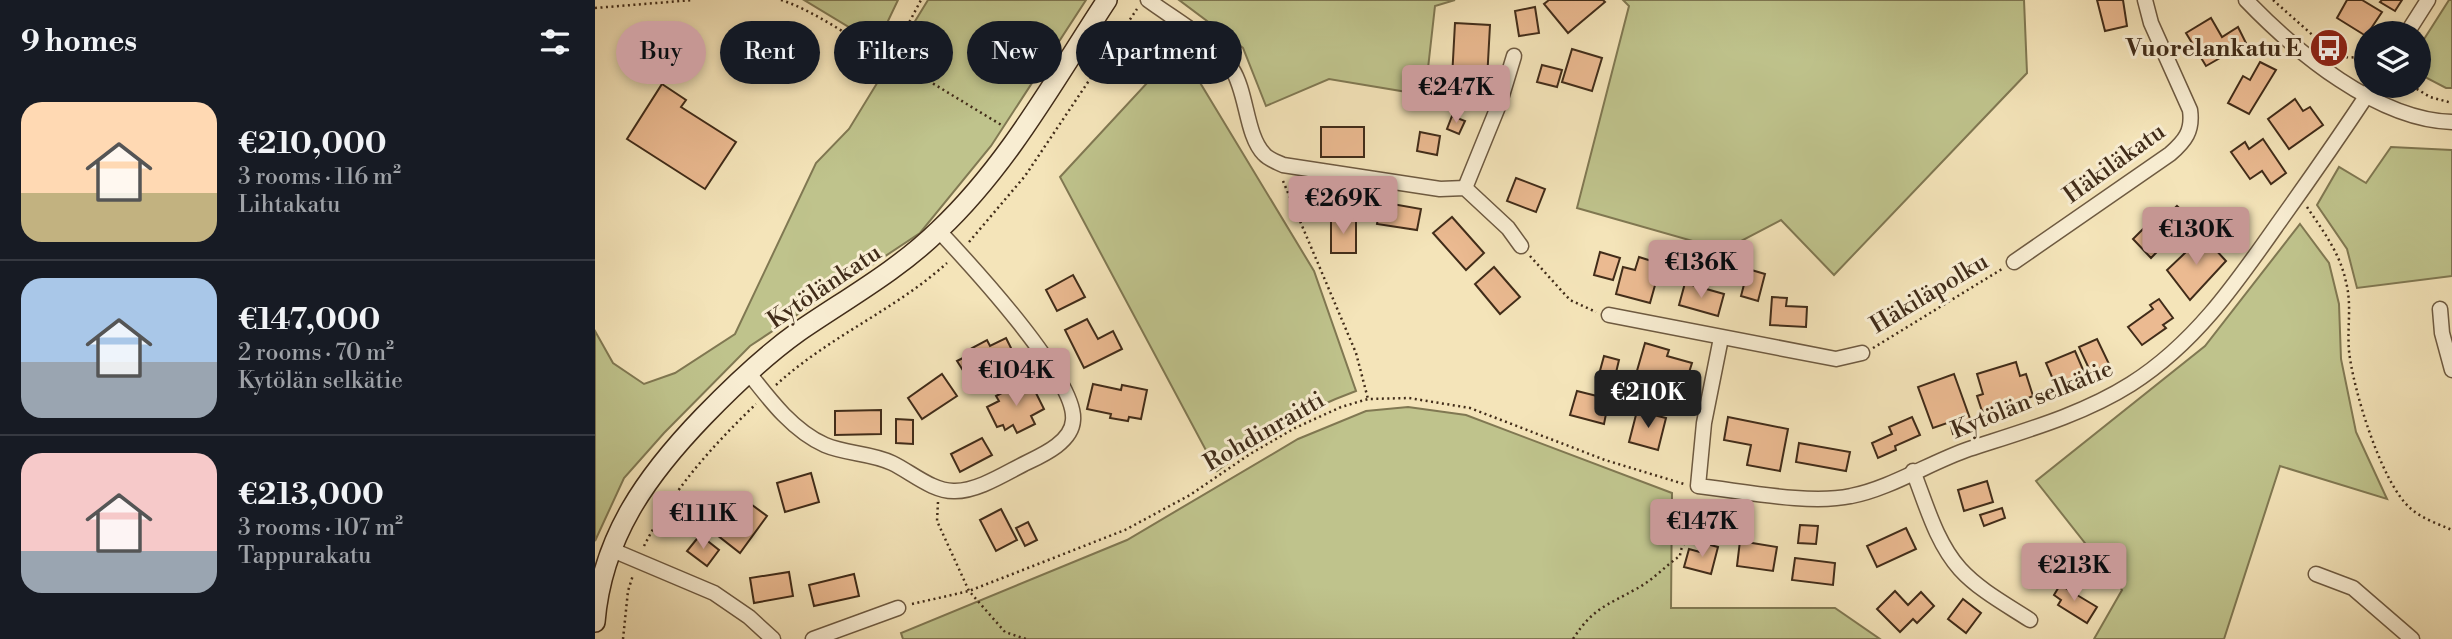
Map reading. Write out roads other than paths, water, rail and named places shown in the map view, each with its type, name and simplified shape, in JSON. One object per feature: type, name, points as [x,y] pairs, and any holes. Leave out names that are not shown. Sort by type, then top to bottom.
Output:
[{"type":"street","name":"Kytölänkatu","points":[[595,622],[600,582],[610,550],[624,517],[664,458],[748,372],[799,331],[898,266],[939,231],[988,177],[1107,0]]},
{"type":"street","points":[[1148,0],[1220,54],[1231,68],[1241,85],[1254,135],[1263,154],[1283,165],[1427,187],[1465,188],[1508,228],[1521,246]]},
{"type":"street","name":"Häkiläkatu","points":[[2014,262],[2170,154],[2189,135],[2192,124],[2190,110],[2151,23],[2145,0]]},
{"type":"street","points":[[2246,0],[2316,61],[2354,82]]},
{"type":"street","points":[[2415,21],[2428,0]]},
{"type":"street","points":[[1465,188],[1491,125],[1514,56]]},
{"type":"street","name":"Kytölän selkätie","points":[[1721,338],[1704,423],[1703,490],[1831,499],[1874,489],[1913,471],[2100,401],[2132,383],[2185,341],[2218,306],[2298,197],[2365,98]]},
{"type":"street","points":[[2383,98],[2419,117],[2452,122]]},
{"type":"street","points":[[748,372],[789,419],[825,445],[888,461],[938,488],[953,491],[969,489],[1048,453],[1066,437],[1074,420],[1066,394],[1024,327],[939,231]]},
{"type":"street","points":[[2440,309],[2442,333],[2452,370]]},
{"type":"street","points":[[1609,315],[1836,359],[1862,353]]},
{"type":"street","points":[[1913,471],[1947,551],[1961,570],[1983,589],[2030,620]]},
{"type":"street","points":[[610,550],[714,593],[749,617],[773,639]]},
{"type":"street","points":[[2316,573],[2353,588],[2412,639]]},
{"type":"street","points":[[813,639],[898,607]]},
{"type":"place","name":"Vuorelankatu E","points":[[2329,48]]}]
